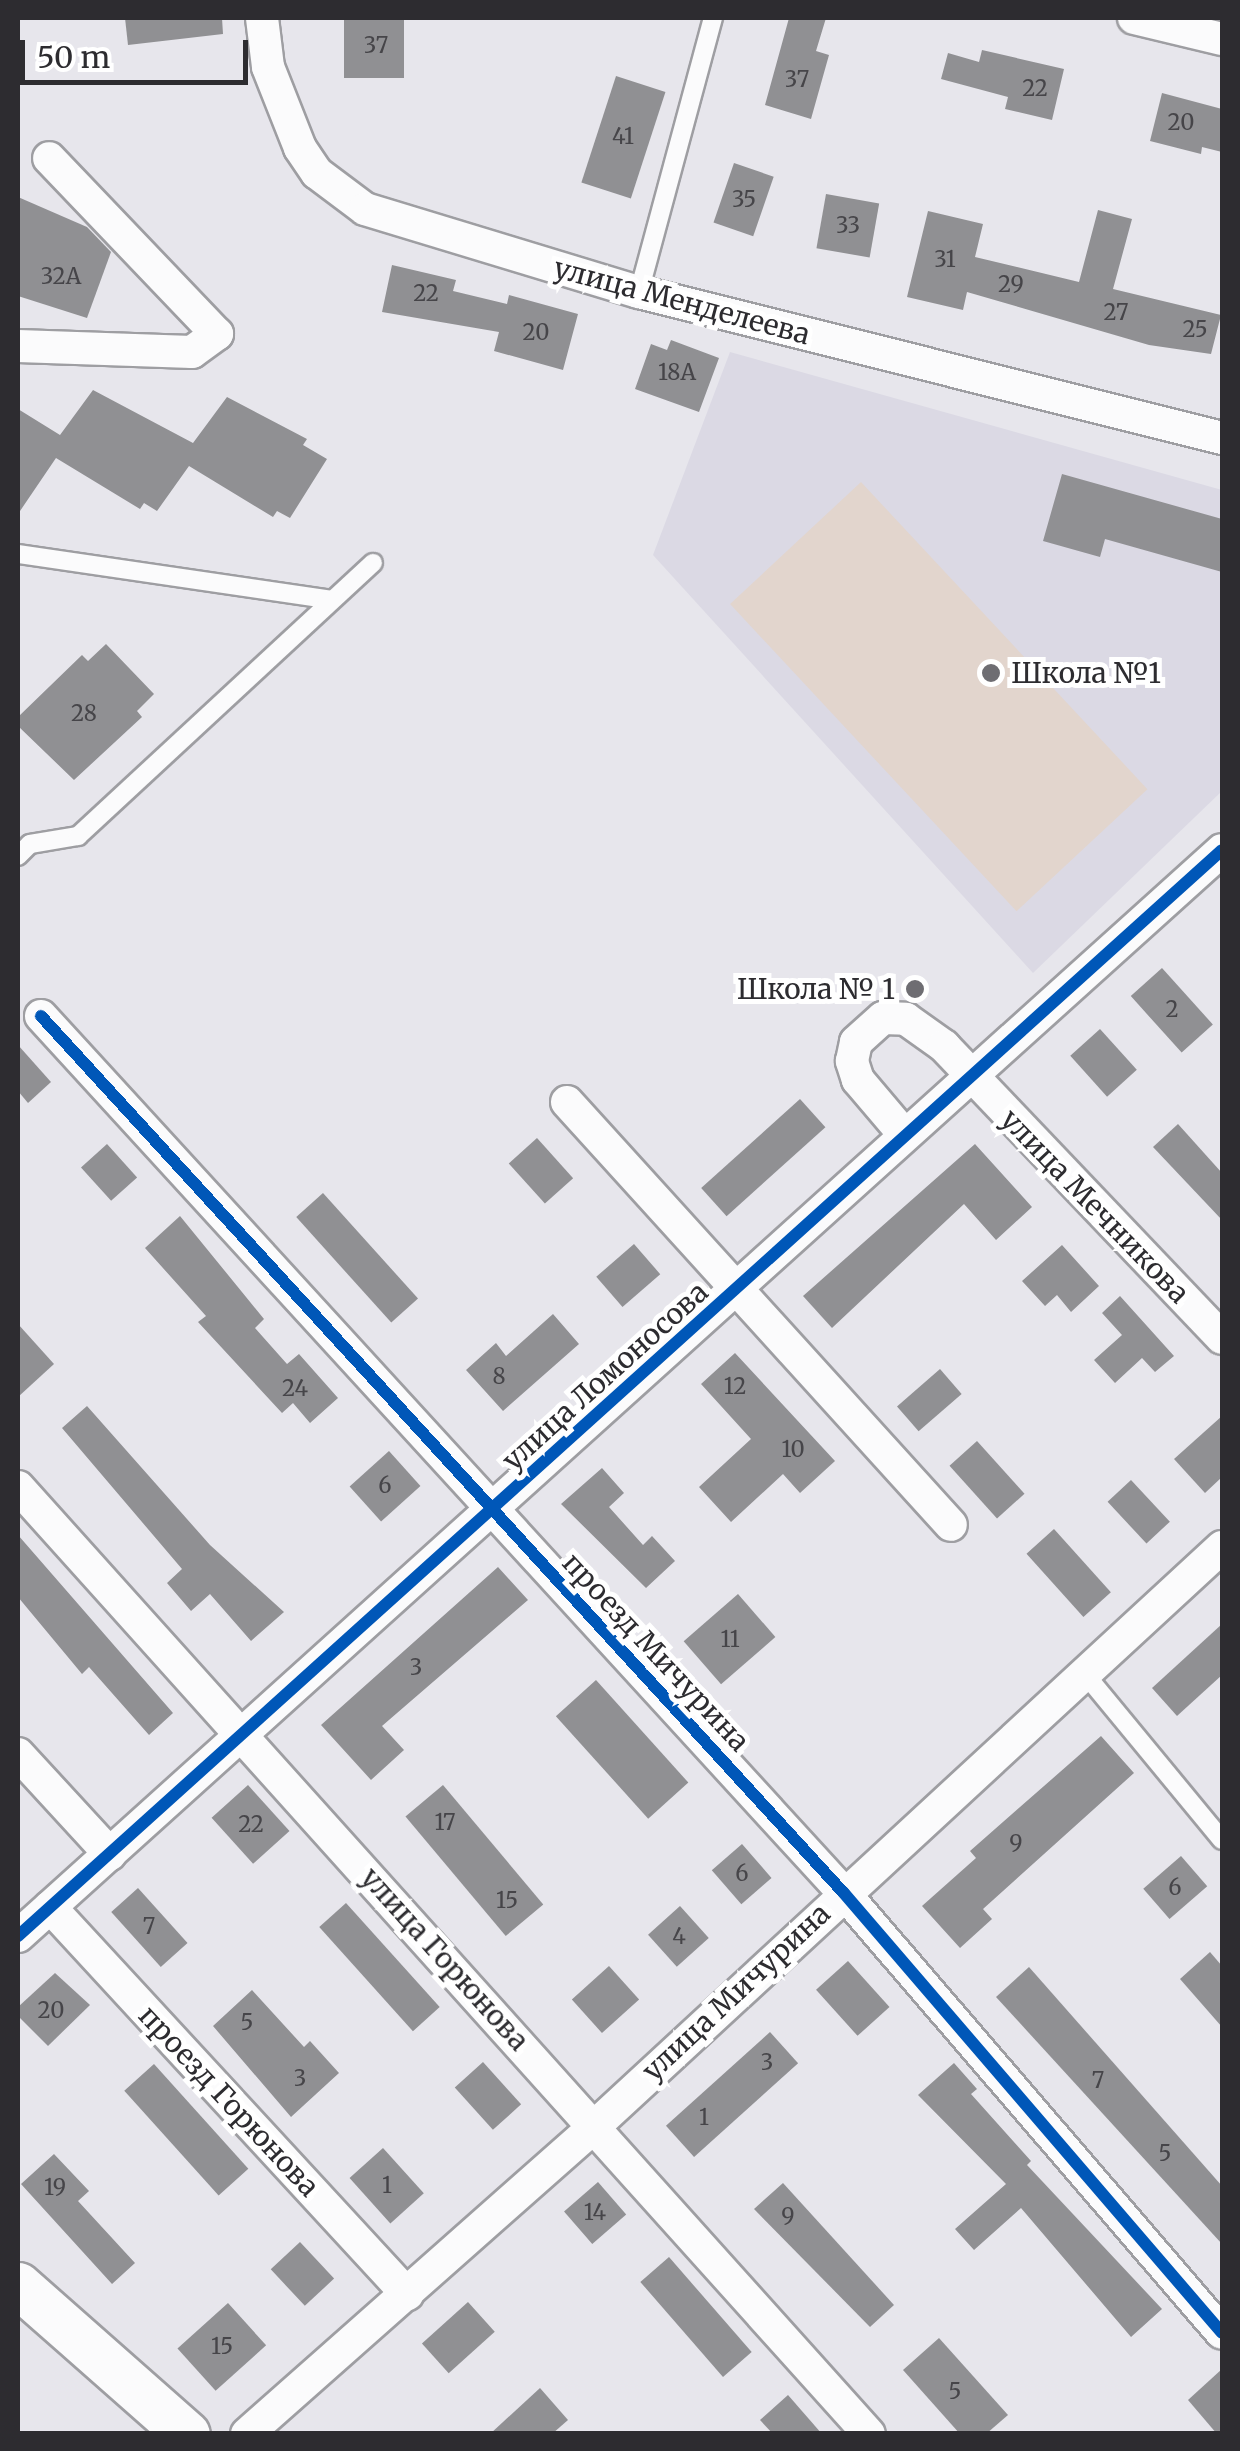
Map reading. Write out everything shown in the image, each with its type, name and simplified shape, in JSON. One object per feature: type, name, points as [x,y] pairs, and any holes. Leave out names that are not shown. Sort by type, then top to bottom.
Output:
[{"type":"main road","points":[[18,2285],[187,2434]]},
{"type":"street","name":"улица Менделеева","points":[[262,18],[268,67],[300,148],[338,193],[366,209],[639,292],[1222,438]]},
{"type":"street","points":[[1134,18],[1222,39]]},
{"type":"street","points":[[18,346],[192,352],[217,334],[49,158]]},
{"type":"street","name":"улица Ломоносова","points":[[18,1936],[494,1512],[967,1074],[1222,850]]},
{"type":"street","name":"проезд Мичурина","points":[[31,1013],[190,1171],[494,1512],[842,1892],[1222,2333]]},
{"type":"street","name":"улица Мечникова","points":[[903,1133],[865,1090],[852,1062],[868,1026],[883,1018],[906,1020],[944,1046],[1222,1338]]},
{"type":"street","points":[[567,1102],[739,1287],[951,1526]]},
{"type":"street","name":"улица Горюнова","points":[[18,1486],[596,2124],[869,2434]]},
{"type":"street","name":"улица Мичурина","points":[[247,2434],[596,2124],[842,1892],[1222,1547]]},
{"type":"street","points":[[18,1754],[110,1854]]},
{"type":"street","name":"проезд Горюнова","points":[[50,1907],[407,2294]]},
{"type":"lane","points":[[639,292],[713,18]]},
{"type":"lane","points":[[18,554],[332,600]]},
{"type":"lane","points":[[18,856],[30,844],[78,836],[373,563]]},
{"type":"lane","points":[[1085,1674],[1222,1840]]},
{"type":"shaded area","name":"Школа №1","points":[[730,352],[1222,490],[1222,791],[1033,973],[653,555]]},
{"type":"shaded area","points":[[861,482],[1147,789],[1017,911],[730,604]]},
{"type":"building","points":[[125,18],[222,18],[223,34],[128,45]]},
{"type":"building","points":[[344,18],[404,18],[404,78],[344,78]]},
{"type":"building","points":[[789,18],[826,18],[816,51],[829,55],[811,119],[765,105]]},
{"type":"building","points":[[982,50],[1064,69],[1052,120],[1005,109],[1008,97],[941,79],[948,53],[979,62]]},
{"type":"building","points":[[616,76],[665,92],[631,199],[581,183]]},
{"type":"building","points":[[1162,93],[1222,109],[1222,152],[1202,147],[1201,154],[1150,141]]},
{"type":"building","points":[[734,163],[774,177],[753,236],[713,223]]},
{"type":"building","points":[[826,194],[879,203],[870,258],[816,248]]},
{"type":"building","points":[[18,197],[87,227],[111,252],[87,318],[18,296]]},
{"type":"building","points":[[1098,210],[1132,219],[1113,289],[1221,315],[1211,354],[1149,345],[967,292],[963,310],[907,297],[928,211],[983,224],[975,257],[1079,282]]},
{"type":"building","points":[[392,265],[456,280],[453,291],[507,304],[509,295],[578,314],[563,370],[494,351],[499,332],[382,312]]},
{"type":"building","points":[[671,340],[719,358],[699,412],[635,389],[651,344],[667,350]]},
{"type":"building","points":[[93,390],[193,443],[227,397],[307,439],[303,445],[327,459],[290,518],[277,511],[273,517],[189,466],[157,511],[144,503],[140,509],[56,458],[18,514],[18,409],[60,435]]},
{"type":"building","points":[[1062,474],[1222,519],[1222,572],[1105,539],[1100,557],[1043,541]]},
{"type":"building","points":[[106,644],[154,694],[137,711],[142,717],[74,780],[18,726],[18,717],[82,655],[88,661]]},
{"type":"building","points":[[1162,968],[1213,1024],[1182,1053],[1131,996]]},
{"type":"building","points":[[1100,1029],[1137,1070],[1107,1097],[1070,1056]]},
{"type":"building","points":[[18,1045],[51,1082],[28,1103],[18,1091]]},
{"type":"building","points":[[800,1099],[825,1127],[727,1216],[701,1188]]},
{"type":"building","points":[[1178,1124],[1222,1173],[1222,1220],[1153,1147]]},
{"type":"building","points":[[537,1138],[573,1178],[545,1204],[509,1163]]},
{"type":"building","points":[[107,1144],[137,1177],[111,1201],[81,1167]]},
{"type":"building","points":[[975,1144],[1032,1207],[996,1240],[964,1204],[832,1328],[803,1296]]},
{"type":"building","points":[[323,1193],[418,1299],[391,1323],[296,1217]]},
{"type":"building","points":[[180,1216],[264,1319],[255,1328],[287,1364],[299,1354],[338,1398],[310,1423],[293,1403],[282,1413],[198,1322],[206,1316],[145,1248]]},
{"type":"building","points":[[634,1244],[660,1274],[623,1307],[596,1277]]},
{"type":"building","points":[[1062,1245],[1099,1286],[1071,1312],[1057,1295],[1045,1306],[1022,1281]]},
{"type":"building","points":[[1120,1296],[1174,1356],[1155,1372],[1142,1358],[1115,1383],[1094,1360],[1122,1335],[1102,1313]]},
{"type":"building","points":[[553,1314],[579,1344],[503,1411],[466,1370],[496,1343],[506,1356]]},
{"type":"building","points":[[18,1324],[54,1364],[18,1397]]},
{"type":"building","points":[[735,1353],[835,1461],[800,1493],[783,1474],[731,1522],[699,1487],[751,1439],[701,1384]]},
{"type":"building","points":[[940,1369],[962,1394],[919,1431],[897,1406]]},
{"type":"building","points":[[87,1406],[210,1545],[284,1612],[251,1641],[210,1594],[191,1611],[167,1583],[182,1569],[62,1428]]},
{"type":"building","points":[[1222,1416],[1222,1477],[1205,1493],[1174,1459]]},
{"type":"building","points":[[977,1441],[1025,1494],[997,1519],[950,1466]]},
{"type":"building","points":[[389,1451],[420,1486],[381,1521],[350,1486]]},
{"type":"building","points":[[602,1468],[624,1493],[609,1507],[643,1545],[652,1536],[675,1561],[646,1588],[561,1504]]},
{"type":"building","points":[[1131,1480],[1170,1522],[1146,1544],[1108,1502]]},
{"type":"building","points":[[1054,1529],[1111,1592],[1083,1617],[1027,1554]]},
{"type":"building","points":[[18,1535],[173,1713],[149,1735],[89,1667],[82,1674],[18,1597]]},
{"type":"building","points":[[498,1567],[528,1600],[382,1726],[404,1750],[371,1780],[321,1725]]},
{"type":"building","points":[[738,1594],[775,1637],[721,1684],[684,1641]]},
{"type":"building","points":[[1222,1624],[1222,1675],[1177,1716],[1152,1688]]},
{"type":"building","points":[[596,1680],[688,1783],[648,1819],[556,1716]]},
{"type":"building","points":[[1101,1736],[1134,1773],[983,1909],[992,1919],[960,1948],[922,1906],[976,1858],[970,1851]]},
{"type":"building","points":[[248,1785],[289,1831],[253,1864],[212,1818]]},
{"type":"building","points":[[443,1785],[543,1905],[506,1936],[405,1816]]},
{"type":"building","points":[[742,1844],[772,1878],[741,1904],[712,1870]]},
{"type":"building","points":[[1181,1856],[1207,1886],[1170,1919],[1143,1889]]},
{"type":"building","points":[[138,1888],[188,1943],[161,1967],[111,1912]]},
{"type":"building","points":[[346,1903],[440,2007],[413,2031],[319,1927]]},
{"type":"building","points":[[680,1906],[709,1938],[677,1967],[648,1935]]},
{"type":"building","points":[[1210,1952],[1222,1966],[1222,2027],[1180,1979]]},
{"type":"building","points":[[848,1961],[889,2007],[858,2036],[816,1990]]},
{"type":"building","points":[[609,1966],[639,1999],[602,2033],[572,1999]]},
{"type":"building","points":[[1029,1967],[1222,2186],[1222,2244],[996,1997]]},
{"type":"building","points":[[55,1973],[90,2005],[48,2046],[18,2016],[18,2007]]},
{"type":"building","points":[[252,1990],[304,2047],[310,2041],[339,2073],[291,2117],[213,2026]]},
{"type":"building","points":[[770,2032],[798,2063],[694,2157],[666,2126]]},
{"type":"building","points":[[483,2062],[521,2104],[493,2130],[455,2087]]},
{"type":"building","points":[[954,2063],[977,2089],[971,2094],[1031,2161],[1027,2165],[1162,2309],[1131,2337],[1021,2208],[974,2250],[955,2229],[1006,2184],[918,2095]]},
{"type":"building","points":[[154,2064],[248,2169],[219,2196],[124,2091]]},
{"type":"building","points":[[383,2148],[424,2193],[390,2223],[350,2178]]},
{"type":"building","points":[[54,2154],[89,2191],[78,2201],[135,2263],[112,2284],[21,2184]]},
{"type":"building","points":[[598,2182],[626,2214],[592,2244],[564,2212]]},
{"type":"building","points":[[783,2183],[894,2305],[870,2327],[754,2209]]},
{"type":"building","points":[[300,2242],[334,2279],[305,2306],[271,2269]]},
{"type":"building","points":[[669,2257],[752,2352],[723,2377],[640,2282]]},
{"type":"building","points":[[468,2302],[495,2332],[449,2373],[422,2343]]},
{"type":"building","points":[[228,2303],[266,2345],[216,2391],[177,2349]]},
{"type":"building","points":[[939,2338],[1008,2415],[986,2434],[960,2434],[903,2370]]},
{"type":"building","points":[[1222,2369],[1222,2434],[1217,2434],[1188,2400]]},
{"type":"building","points":[[540,2388],[568,2420],[552,2434],[490,2434]]},
{"type":"building","points":[[788,2395],[822,2434],[773,2434],[760,2420]]},
{"type":"cycle path","points":[[18,1936],[1222,850]]},
{"type":"cycle path","points":[[41,1016],[843,1892],[1222,2333]]},
{"type":"place","name":"Школа №1","points":[[991,673]]},
{"type":"place","name":"Школа № 1","points":[[915,989]]}]
